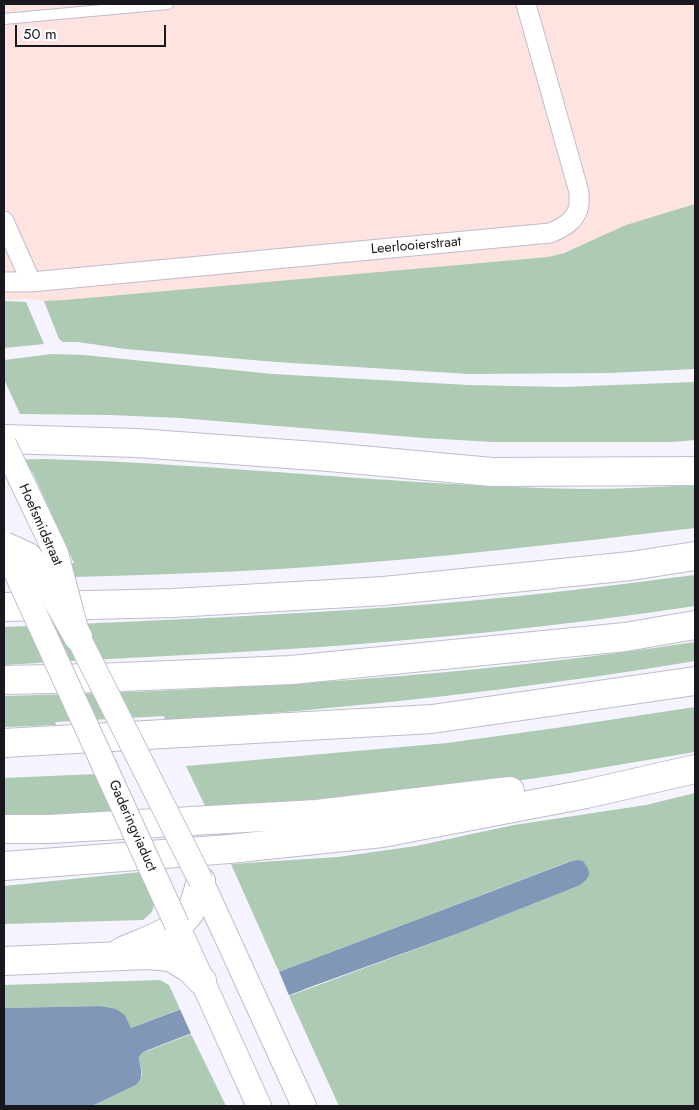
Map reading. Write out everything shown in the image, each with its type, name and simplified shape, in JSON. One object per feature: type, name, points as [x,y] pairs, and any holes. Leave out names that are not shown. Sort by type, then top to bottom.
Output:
[{"type":"highway","points":[[4,439],[146,443],[492,472],[695,471]]},
{"type":"highway","points":[[4,545],[28,557],[50,587],[78,638]]},
{"type":"highway","points":[[4,607],[173,603],[384,591],[632,566],[695,556]]},
{"type":"highway","points":[[4,680],[291,670],[626,637],[695,625]]},
{"type":"highway","points":[[4,743],[432,719],[695,680]]},
{"type":"highway","points":[[4,828],[49,829],[317,814],[695,767]]},
{"type":"highway","points":[[4,866],[229,849],[382,833],[586,794],[695,767]]},
{"type":"highway","points":[[111,957],[158,936],[187,917],[194,904],[201,881]]},
{"type":"highway","points":[[4,961],[147,955],[170,957],[190,969],[202,981]]},
{"type":"street","name":"Leerlooierstraat","points":[[4,282],[31,282],[540,234],[550,233],[562,228],[571,222],[579,208],[579,192],[526,4]]},
{"type":"street","points":[[4,221],[31,282]]},
{"type":"street","name":"Hoefsmidstraat","points":[[4,444],[56,553],[78,638]]},
{"type":"street","name":"Gaderingviaduct","points":[[4,545],[259,1106]]},
{"type":"street","points":[[78,638],[201,881],[304,1106]]},
{"type":"lane","points":[[4,18],[119,6],[168,4]]},
{"type":"shaded area","points":[[4,4],[695,4],[695,209],[548,257],[64,300],[4,300]]},
{"type":"green space","points":[[695,204],[695,369],[609,373],[469,374],[276,362],[126,349],[78,342],[63,342],[59,339],[44,301],[548,257],[564,253],[626,225]]},
{"type":"green space","points":[[4,301],[26,302],[44,344],[4,348]]},
{"type":"green space","points":[[52,354],[84,355],[273,374],[468,385],[561,387],[695,382],[695,440],[672,442],[493,442],[180,418],[20,414],[4,379],[4,360]]},
{"type":"green space","points":[[45,459],[179,465],[380,480],[515,487],[596,489],[695,485],[695,528],[454,555],[309,567],[195,573],[4,579],[4,560],[11,565],[74,563],[32,471],[4,474],[4,460]]},
{"type":"green space","points":[[695,575],[695,606],[594,620],[443,637],[341,645],[4,665],[4,627],[272,615],[433,604],[532,595]]},
{"type":"green space","points":[[695,642],[695,661],[497,690],[280,712],[165,720],[164,716],[55,722],[56,725],[4,727],[4,696],[264,686],[351,680],[523,664]]},
{"type":"green space","points":[[695,707],[695,752],[453,790],[208,812],[186,766],[447,743]]},
{"type":"green space","points":[[96,774],[115,816],[4,819],[4,778]]},
{"type":"green space","points":[[695,793],[695,1106],[339,1106],[289,996],[462,932],[578,886],[568,862],[279,972],[231,864],[338,857],[416,846],[514,825],[646,805]]},
{"type":"green space","points":[[141,872],[155,902],[152,912],[143,920],[4,924],[4,886]]},
{"type":"green space","points":[[160,980],[169,985],[180,1009],[131,1028],[125,1015],[100,1006],[4,1008],[4,985]]},
{"type":"green space","points":[[191,1034],[226,1106],[92,1106],[136,1085],[142,1075],[139,1057],[142,1053]]},
{"type":"water","points":[[577,860],[583,861],[589,872],[588,878],[578,886],[142,1053],[139,1057],[141,1075],[139,1082],[92,1106],[4,1106],[4,1008],[100,1006],[116,1009],[125,1015],[131,1028]]},
{"type":"pier","points":[[278,969],[290,998],[192,1036],[179,1007]]}]
